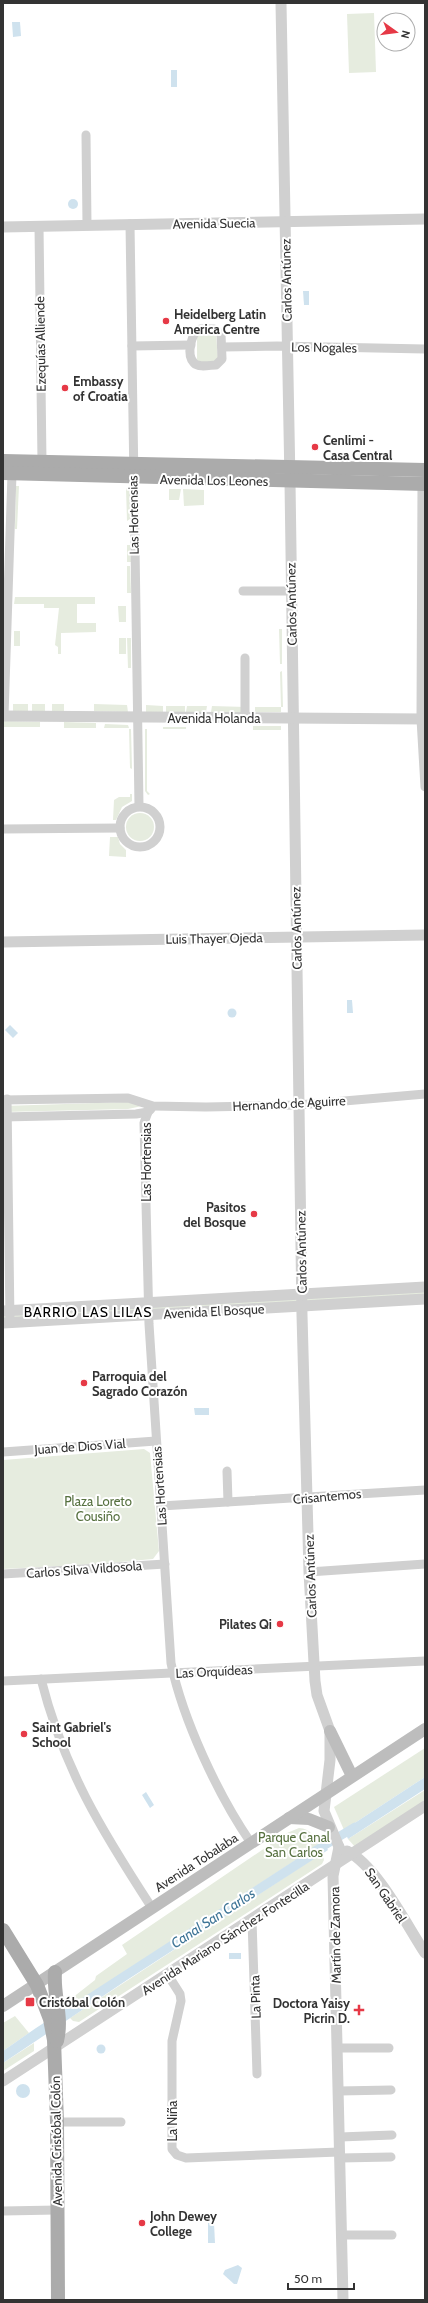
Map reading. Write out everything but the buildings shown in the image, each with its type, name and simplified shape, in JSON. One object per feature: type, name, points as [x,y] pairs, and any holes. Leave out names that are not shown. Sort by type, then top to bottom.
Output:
[{"type":"main road","name":"Avenida Los Leones","points":[[3,461],[425,470]]},
{"type":"main road","name":"Avenida Los Leones","points":[[7,474],[290,482],[424,484]]},
{"type":"main road","name":"Avenida Tobalaba","points":[[3,2006],[425,1729]]},
{"type":"main road","points":[[330,1731],[352,1776]]},
{"type":"main road","points":[[289,1818],[310,1819],[335,1839]]},
{"type":"main road","name":"Avenida Cristóbal Colón","points":[[3,1930],[37,1985],[50,2019],[56,2041],[58,2300]]},
{"type":"main road","points":[[55,1972],[55,1990],[59,2007],[56,2041]]},
{"type":"street","name":"Carlos Antúnez","points":[[281,3],[290,467],[301,1306],[309,1572],[314,1666],[317,1695],[330,1731],[330,1760],[324,1811],[335,1839]]},
{"type":"street","points":[[86,135],[87,225]]},
{"type":"street","name":"Avenida Suecia","points":[[3,227],[425,218]]},
{"type":"street","name":"Las Hortensias","points":[[130,224],[139,806]]},
{"type":"street","name":"Ezequías Alliende","points":[[39,226],[42,462]]},
{"type":"street","points":[[214,330],[221,334],[222,348],[220,363],[199,365],[194,363],[191,345],[196,331],[214,330]]},
{"type":"street","points":[[132,346],[191,345]]},
{"type":"street","name":"Los Nogales","points":[[222,348],[288,346],[425,349]]},
{"type":"street","points":[[4,716],[7,474]]},
{"type":"street","points":[[424,484],[423,719],[425,788]]},
{"type":"street","points":[[243,591],[291,591]]},
{"type":"street","points":[[245,658],[245,718]]},
{"type":"street","name":"Avenida Holanda","points":[[4,716],[423,719]]},
{"type":"street","points":[[139,806],[152,810],[160,821],[159,834],[156,840],[144,847],[131,845],[125,841],[120,828],[123,816],[127,811],[139,806]]},
{"type":"street","points":[[3,829],[120,828]]},
{"type":"street","name":"Luis Thayer Ojeda","points":[[3,942],[425,935]]},
{"type":"street","name":"Hernando de Aguirre","points":[[5,1117],[131,1114],[150,1109],[298,1105],[425,1094]]},
{"type":"street","name":"Hernando de Aguirre","points":[[5,1099],[128,1098],[150,1109]]},
{"type":"street","points":[[5,1099],[6,1323]]},
{"type":"street","name":"Las Hortensias","points":[[150,1109],[144,1123],[148,1303],[156,1441],[173,1672],[182,1703],[197,1740],[234,1818],[250,1843]]},
{"type":"street","name":"Avenida El Bosque","points":[[6,1310],[425,1287]]},
{"type":"street","name":"Avenida El Bosque","points":[[6,1323],[425,1299]]},
{"type":"street","name":"Juan de Dios Vial","points":[[3,1452],[156,1441]]},
{"type":"street","points":[[227,1471],[228,1502]]},
{"type":"street","name":"Crisantemos","points":[[161,1506],[425,1490]]},
{"type":"street","name":"Carlos Silva Vildosola","points":[[3,1574],[165,1564]]},
{"type":"street","points":[[309,1572],[425,1564]]},
{"type":"street","name":"Las Orquídeas","points":[[3,1681],[425,1661]]},
{"type":"street","points":[[41,1679],[64,1754],[84,1798],[118,1857],[152,1908]]},
{"type":"street","name":"Avenida Mariano Sánchez Fontecilla","points":[[3,2081],[56,2041],[168,1975],[425,1806]]},
{"type":"street","name":"San Gabriel","points":[[335,1839],[374,1875],[425,1953]]},
{"type":"street","name":"Martín de Zamora","points":[[335,1839],[334,1867],[343,2300]]},
{"type":"street","name":"La Pinta","points":[[252,1920],[257,2074]]},
{"type":"street","name":"La Niña","points":[[168,1975],[180,1994],[181,2002],[172,2041],[172,2149],[175,2153],[186,2158],[340,2155]]},
{"type":"street","points":[[338,2048],[389,2048]]},
{"type":"street","points":[[339,2091],[392,2090]]},
{"type":"street","points":[[57,2122],[121,2122]]},
{"type":"street","points":[[340,2137],[392,2135]]},
{"type":"street","points":[[340,2155],[391,2157]]},
{"type":"street","points":[[3,2211],[57,2210]]},
{"type":"street","points":[[342,2236],[392,2235]]},
{"type":"green space","points":[[374,13],[376,72],[349,73],[347,14]]},
{"type":"green space","points":[[200,333],[213,333],[216,335],[218,358],[216,361],[200,363],[197,360],[197,336]]},
{"type":"green space","points":[[16,486],[19,486],[17,529],[15,529]]},
{"type":"green space","points":[[126,488],[130,491],[130,519],[127,521]]},
{"type":"green space","points":[[169,489],[181,489],[179,500],[169,500]]},
{"type":"green space","points":[[183,489],[204,490],[204,505],[184,506]]},
{"type":"green space","points":[[127,545],[130,545],[131,562],[127,562]]},
{"type":"green space","points":[[127,566],[130,566],[131,593],[127,593]]},
{"type":"green space","points":[[15,597],[95,597],[95,604],[77,604],[77,623],[96,623],[96,632],[61,633],[61,654],[58,654],[58,647],[55,645],[59,608],[44,608],[44,604],[14,604]]},
{"type":"green space","points":[[118,606],[126,606],[126,622],[119,622]]},
{"type":"green space","points":[[279,629],[282,629],[282,664],[280,664]]},
{"type":"green space","points":[[14,631],[20,631],[20,646],[14,646]]},
{"type":"green space","points":[[119,638],[126,638],[126,654],[119,654]]},
{"type":"green space","points":[[127,638],[131,638],[131,668],[128,668]]},
{"type":"green space","points":[[282,671],[283,707],[281,707],[280,672]]},
{"type":"green space","points":[[13,704],[28,704],[28,713],[13,713]]},
{"type":"green space","points":[[32,704],[45,704],[45,712],[32,713]]},
{"type":"green space","points":[[52,704],[64,704],[64,712],[52,712]]},
{"type":"green space","points":[[94,704],[127,705],[128,712],[94,711]]},
{"type":"green space","points":[[146,705],[163,706],[163,712],[146,712]]},
{"type":"green space","points":[[166,706],[185,706],[185,712],[166,712]]},
{"type":"green space","points":[[187,706],[207,706],[206,712],[186,712]]},
{"type":"green space","points":[[212,706],[246,707],[245,713],[211,712]]},
{"type":"green space","points":[[255,707],[281,707],[281,712],[255,712]]},
{"type":"green space","points":[[3,721],[40,722],[40,727],[3,727]]},
{"type":"green space","points":[[64,722],[96,723],[96,728],[64,728]]},
{"type":"green space","points":[[105,724],[128,725],[129,728],[104,728]]},
{"type":"green space","points":[[253,726],[281,726],[281,730],[253,730]]},
{"type":"green space","points":[[163,727],[186,727],[186,729],[163,729]]},
{"type":"green space","points":[[129,729],[131,729],[132,769],[130,768]]},
{"type":"green space","points":[[145,729],[147,729],[147,791],[150,794],[148,795],[145,791]]},
{"type":"green space","points":[[130,794],[132,794],[132,801],[122,807],[116,820],[113,820],[114,800],[119,797],[130,797]]},
{"type":"green space","points":[[140,813],[146,814],[150,817],[153,821],[153,833],[150,837],[146,840],[140,841],[134,840],[130,837],[127,833],[126,827],[127,821],[130,817],[134,814]]},
{"type":"green space","points":[[110,837],[118,837],[120,844],[126,850],[126,857],[109,856]]},
{"type":"green space","points":[[128,1102],[142,1106],[128,1109],[3,1112],[3,1106]]},
{"type":"green space","points":[[425,1291],[425,1295],[3,1320],[3,1316]]},
{"type":"green space","name":"Plaza Loreto Cousiño","points":[[144,1449],[150,1453],[159,1551],[153,1559],[97,1564],[3,1569],[3,1460]]},
{"type":"green space","name":"Parque Canal San Carlos","points":[[425,1748],[425,1777],[344,1830],[334,1807]]},
{"type":"green space","points":[[425,1790],[425,1800],[356,1848],[348,1839]]},
{"type":"green space","name":"Parque Canal San Carlos","points":[[299,1828],[309,1831],[319,1845],[67,2009],[67,2002],[95,1980],[96,1976],[127,1954],[122,1945],[287,1833]]},
{"type":"green space","points":[[322,1853],[324,1860],[322,1864],[79,2022],[73,2021],[70,2018]]},
{"type":"green space","points":[[15,2016],[29,2033],[3,2051],[3,2023]]},
{"type":"green space","points":[[34,2043],[34,2051],[3,2071],[3,2063]]},
{"type":"water","points":[[12,22],[20,22],[21,36],[13,37]]},
{"type":"water","points":[[171,70],[177,70],[177,87],[171,87]]},
{"type":"water","points":[[71,199],[75,199],[77,200],[77,208],[71,209],[68,206],[68,202]]},
{"type":"water","points":[[303,291],[309,291],[309,305],[304,305]]},
{"type":"water","points":[[347,1000],[352,1000],[353,1013],[347,1013]]},
{"type":"water","points":[[230,1009],[234,1009],[236,1013],[234,1017],[230,1017],[228,1015],[228,1011]]},
{"type":"water","points":[[10,1025],[18,1033],[13,1038],[5,1030]]},
{"type":"water","points":[[194,1408],[209,1408],[209,1415],[195,1415]]},
{"type":"water","points":[[425,1777],[425,1789],[348,1839],[344,1830]]},
{"type":"water","points":[[146,1792],[154,1805],[150,1808],[142,1795]]},
{"type":"water","points":[[323,1842],[328,1850],[127,1980],[3,2063],[3,2051],[36,2028]]},
{"type":"water","points":[[229,1953],[241,1953],[241,1959],[229,1959]]},
{"type":"water","points":[[99,2045],[103,2045],[105,2049],[103,2053],[99,2053],[97,2051],[97,2047]]},
{"type":"water","points":[[23,2084],[28,2086],[30,2091],[28,2096],[23,2098],[18,2096],[16,2091],[18,2086]]},
{"type":"water","points":[[208,2223],[214,2223],[215,2243],[208,2243]]},
{"type":"water","points":[[238,2265],[242,2268],[237,2284],[234,2284],[223,2274],[225,2270]]},
{"type":"waterway","name":"Canal San Carlos","points":[[315,1851],[355,1827]]},
{"type":"place","name":"Heidelberg Latin America Centre","points":[[166,321]]},
{"type":"place","name":"Embassy of Croatia","points":[[65,388]]},
{"type":"place","name":"Cenlimi - Casa Central","points":[[315,447]]},
{"type":"place","name":"Pasitos del Bosque","points":[[254,1214]]},
{"type":"place","name":"Parroquia del Sagrado Corazón","points":[[84,1383]]},
{"type":"place","name":"Pilates Qi","points":[[280,1624]]},
{"type":"place","name":"Saint Gabriel's School","points":[[24,1734]]},
{"type":"place","name":"Cristóbal Colón","points":[[30,2002]]},
{"type":"place","name":"Doctora Yaisy Picrin D.","points":[[359,2010]]},
{"type":"place","name":"John Dewey College","points":[[142,2223]]},
{"type":"district","name":"BARRIO LAS LILAS","points":[[88,1312]]}]
